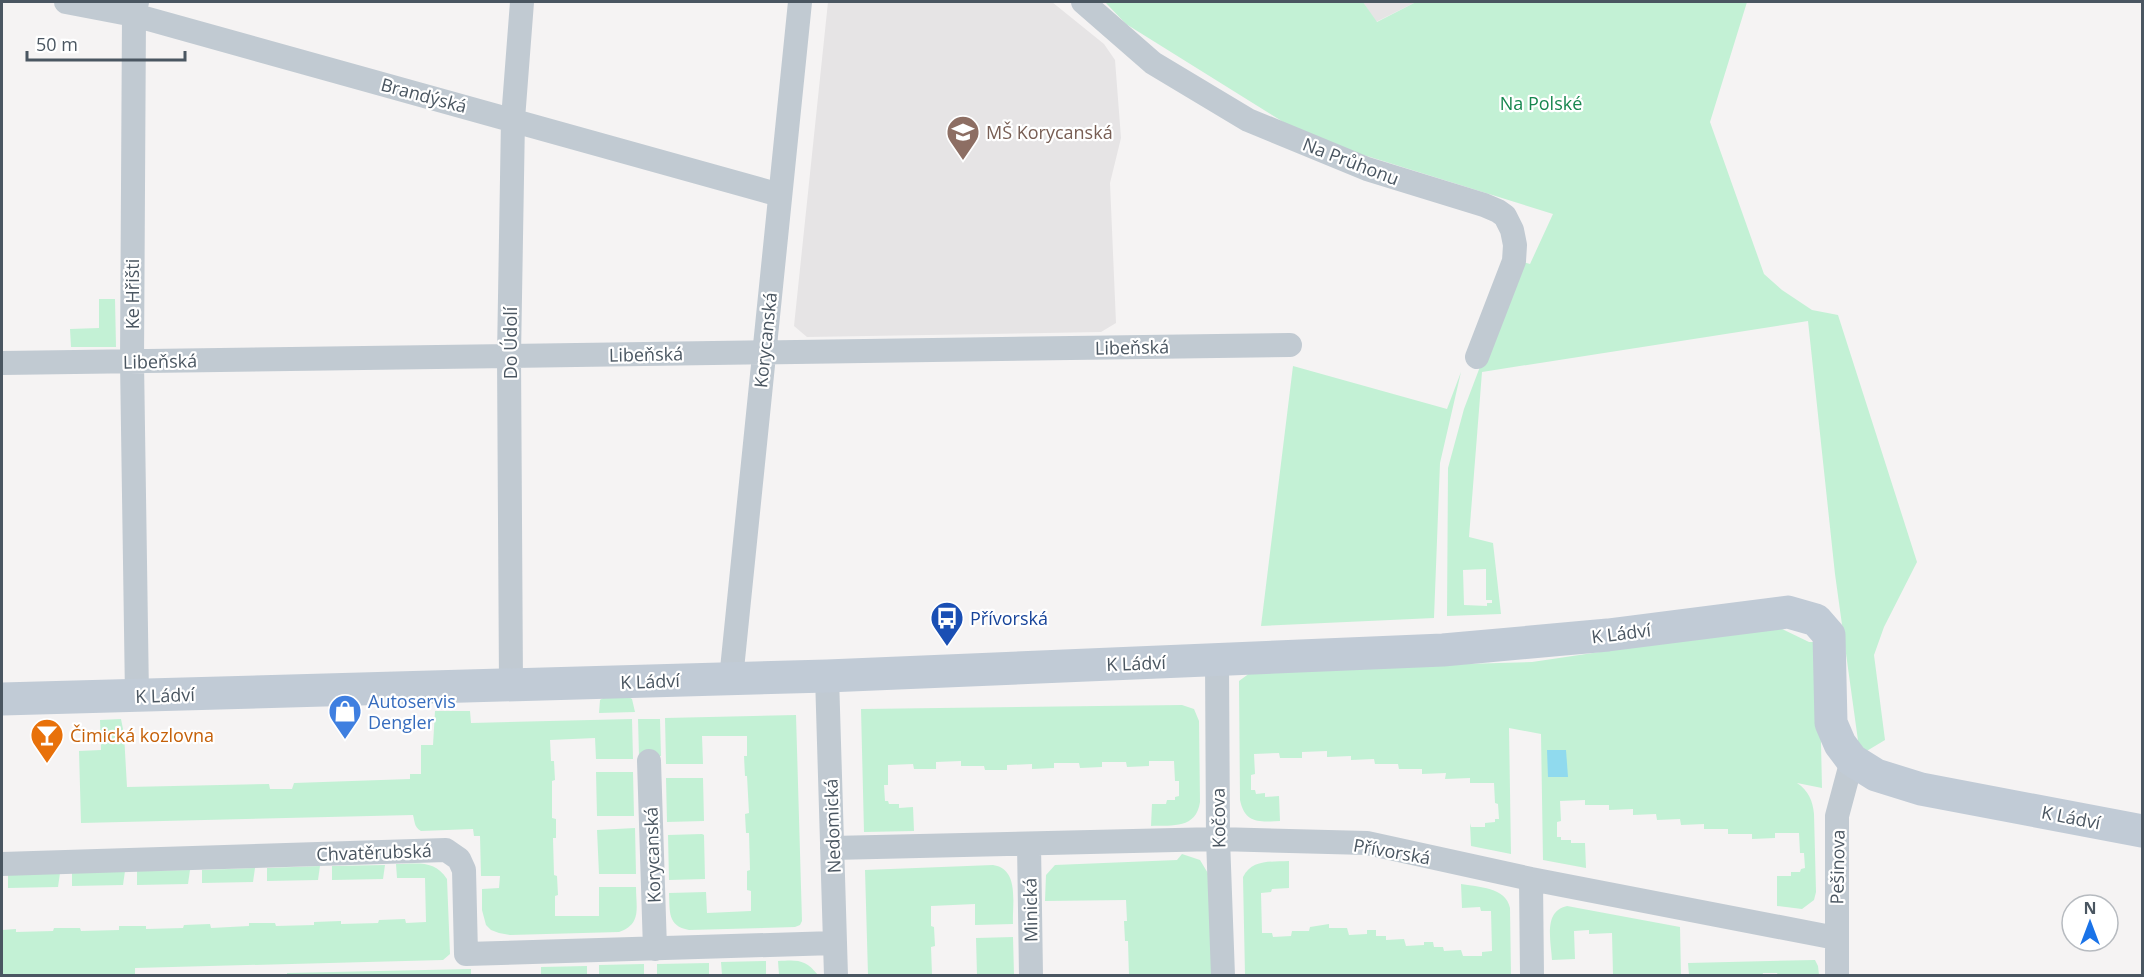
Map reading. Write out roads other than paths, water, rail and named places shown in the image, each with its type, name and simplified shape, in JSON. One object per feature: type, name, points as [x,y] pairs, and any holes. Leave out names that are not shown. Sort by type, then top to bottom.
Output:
[{"type":"street","name":"Brandýská","points":[[66,2],[136,8],[780,195]]},
{"type":"street","name":"Do Údolí","points":[[511,685],[509,356],[513,119],[522,2]]},
{"type":"street","name":"Na Průhonu","points":[[1083,2],[1153,63],[1248,120],[1367,169],[1484,205],[1505,216],[1514,238],[1514,261],[1477,357]]},
{"type":"street","name":"Korycanská","points":[[731,679],[780,195],[793,3]]},
{"type":"street","name":"Ke Hřišti","points":[[136,8],[132,361],[138,696]]},
{"type":"street","name":"Libeňská","points":[[2,363],[1290,345]]},
{"type":"street","name":"K Ládví","points":[[2,699],[827,676],[1443,650],[1608,635],[1788,612],[1816,620],[1829,635],[1832,723],[1840,744],[1852,760],[1876,775],[1921,789],[2142,831]]},
{"type":"street","name":"Kočova","points":[[1217,660],[1218,839],[1223,975]]},
{"type":"street","name":"Nedomická","points":[[827,676],[836,975]]},
{"type":"street","name":"Korycanská","points":[[649,760],[655,949]]},
{"type":"street","name":"Pešinova","points":[[1836,975],[1837,816],[1852,760]]},
{"type":"street","name":"Přívorská","points":[[832,848],[1218,839],[1367,843],[1530,879],[1836,938]]},
{"type":"street","name":"Minická","points":[[1029,844],[1031,975]]},
{"type":"street","name":"Chvatěrubská","points":[[2,864],[446,850],[459,859],[464,870],[466,954],[835,943]]},
{"type":"street","points":[[1530,879],[1532,975]]},
{"type":"water","points":[[1547,750],[1566,750],[1568,777],[1548,777]]},
{"type":"place","name":"MŠ Korycanská","points":[[963,161]]},
{"type":"place","name":"Přívorská","points":[[947,647]]},
{"type":"place","name":"Autoservis Dengler","points":[[345,740]]},
{"type":"place","name":"Čimická kozlovna","points":[[47,764]]},
{"type":"park label","name":"Na Polské","points":[[1541,103]]}]
